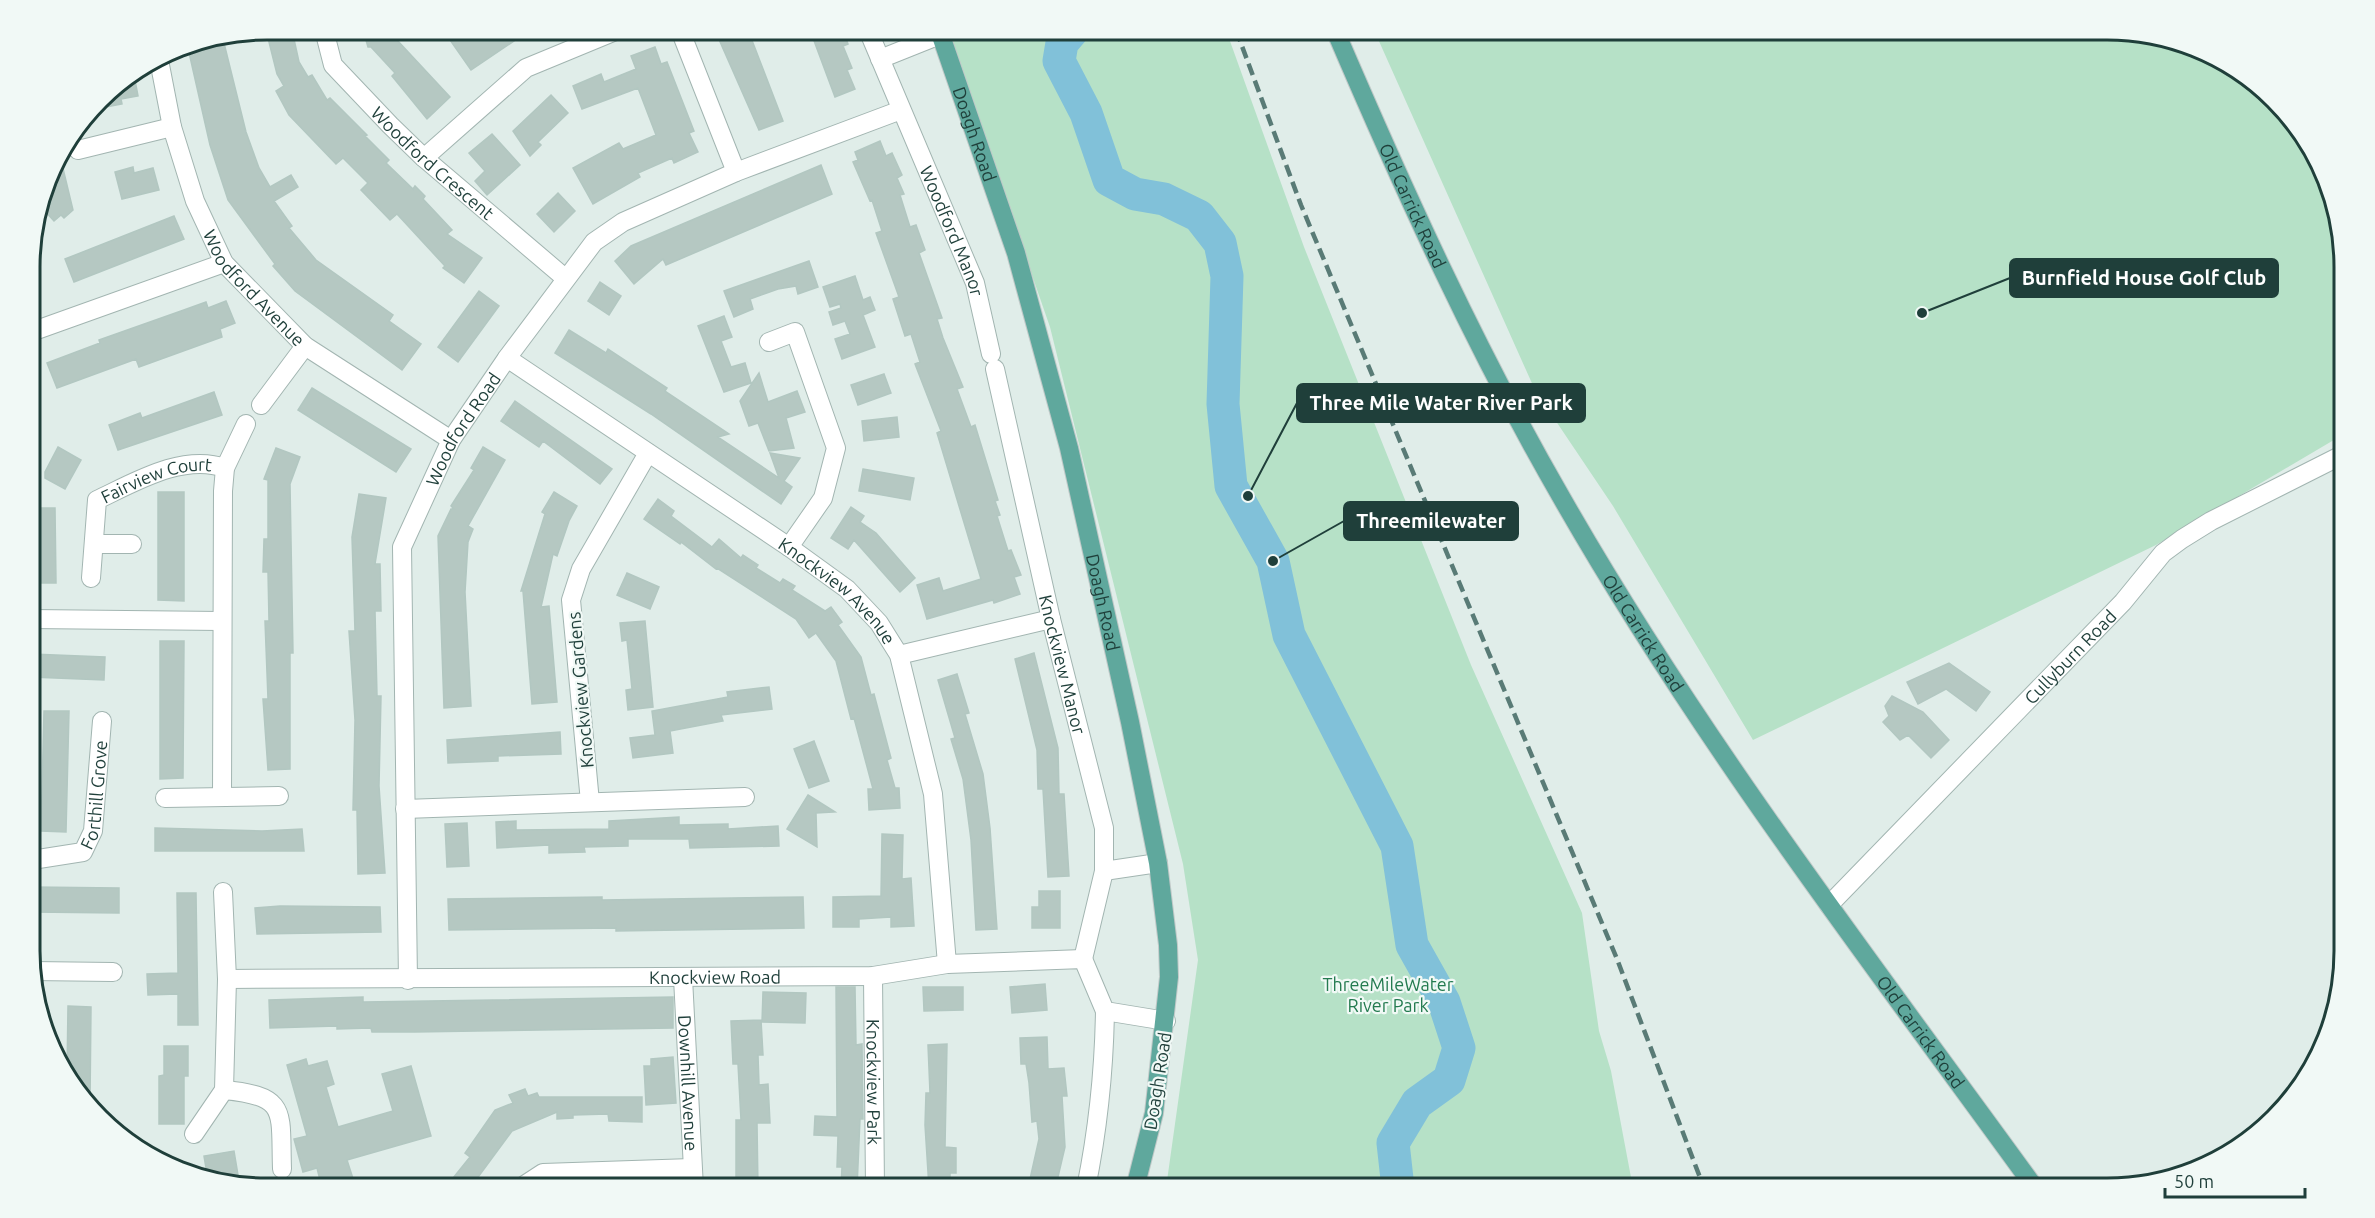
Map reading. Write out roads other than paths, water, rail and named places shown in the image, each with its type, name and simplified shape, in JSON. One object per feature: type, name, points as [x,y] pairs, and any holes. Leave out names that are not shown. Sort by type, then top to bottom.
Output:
[{"type":"main road","name":"Doagh Road","points":[[943,40],[1016,253],[1069,448],[1130,722],[1158,863],[1168,945],[1166,1021],[1154,1113],[1138,1178]]},
{"type":"main road","name":"Old Carrick Road","points":[[1339,40],[1413,211],[1478,343],[1563,502],[1713,740],[1829,906],[2028,1178]]},
{"type":"street","name":"Woodford Crescent","points":[[327,40],[333,65],[424,158],[565,278]]},
{"type":"street","points":[[424,158],[526,68],[594,40]]},
{"type":"street","points":[[684,40],[736,172]]},
{"type":"street","name":"Woodford Manor","points":[[872,40],[975,283],[993,361]]},
{"type":"street","points":[[880,59],[922,40]]},
{"type":"street","name":"Woodford Avenue","points":[[160,68],[172,127],[195,201],[224,262],[305,346],[452,440]]},
{"type":"street","name":"Woodford Road","points":[[408,980],[402,547],[452,440],[507,358],[594,242],[622,222],[736,172],[901,110]]},
{"type":"street","points":[[78,150],[172,127]]},
{"type":"street","points":[[40,329],[224,262]]},
{"type":"street","points":[[769,342],[795,332],[836,448],[823,498],[789,547]]},
{"type":"street","points":[[261,405],[305,346]]},
{"type":"street","name":"Knockview Avenue","points":[[507,358],[789,547],[847,589],[879,623],[899,655],[933,794],[947,964]]},
{"type":"street","name":"Knockview Manor","points":[[993,361],[1051,619],[1104,828],[1104,871],[1083,959]]},
{"type":"street","name":"Fairview Court","points":[[222,796],[221,621],[225,468],[246,424]]},
{"type":"street","name":"Knockview Gardens","points":[[590,802],[571,600],[581,569],[648,453]]},
{"type":"street","name":"Cullyburn Road","points":[[1829,906],[2123,602],[2163,554],[2211,521],[2334,459]]},
{"type":"street","name":"Fairview Court","points":[[91,578],[98,500],[164,471],[191,464],[212,464],[225,468]]},
{"type":"street","points":[[94,544],[132,544]]},
{"type":"street","points":[[40,619],[221,621]]},
{"type":"street","points":[[899,655],[1051,619]]},
{"type":"street","name":"Forthill Grove","points":[[40,859],[83,852],[93,831],[102,721]]},
{"type":"street","points":[[165,798],[279,796]]},
{"type":"street","points":[[405,808],[745,797]]},
{"type":"street","points":[[1104,871],[1158,863]]},
{"type":"street","points":[[194,1134],[224,1090],[227,979],[223,892]]},
{"type":"street","points":[[1083,959],[1105,1011],[1104,1070],[1096,1141],[1088,1178]]},
{"type":"street","name":"Knockview Road","points":[[227,979],[408,980],[873,976],[947,964],[1083,959]]},
{"type":"street","points":[[41,971],[113,972]]},
{"type":"street","name":"Knockview Park","points":[[873,976],[875,1178]]},
{"type":"street","name":"Downhill Avenue","points":[[683,978],[693,1178]]},
{"type":"street","points":[[1105,1011],[1166,1021]]},
{"type":"street","points":[[224,1090],[262,1095],[274,1104],[280,1121],[282,1169]]},
{"type":"street","points":[[535,1178],[543,1173],[692,1168]]},
{"type":"waterway","points":[[1065,40],[1059,61],[1086,113],[1109,180],[1135,194],[1164,199],[1199,216],[1220,243],[1227,276],[1223,404],[1231,486],[1273,561],[1289,635],[1397,846],[1412,945],[1444,1002],[1459,1048],[1449,1080],[1417,1103],[1393,1143],[1397,1178]]},
{"type":"railway","points":[[1240,40],[1301,205],[1617,959],[1700,1178]]},
{"type":"place","name":"Burnfield House Golf Club","points":[[1922,313]]},
{"type":"place","name":"Three Mile Water River Park","points":[[1248,496]]},
{"type":"place","name":"Threemilewater","points":[[1273,561]]},
{"type":"park label","name":"ThreeMileWater River Park","points":[[1388,994]]}]
